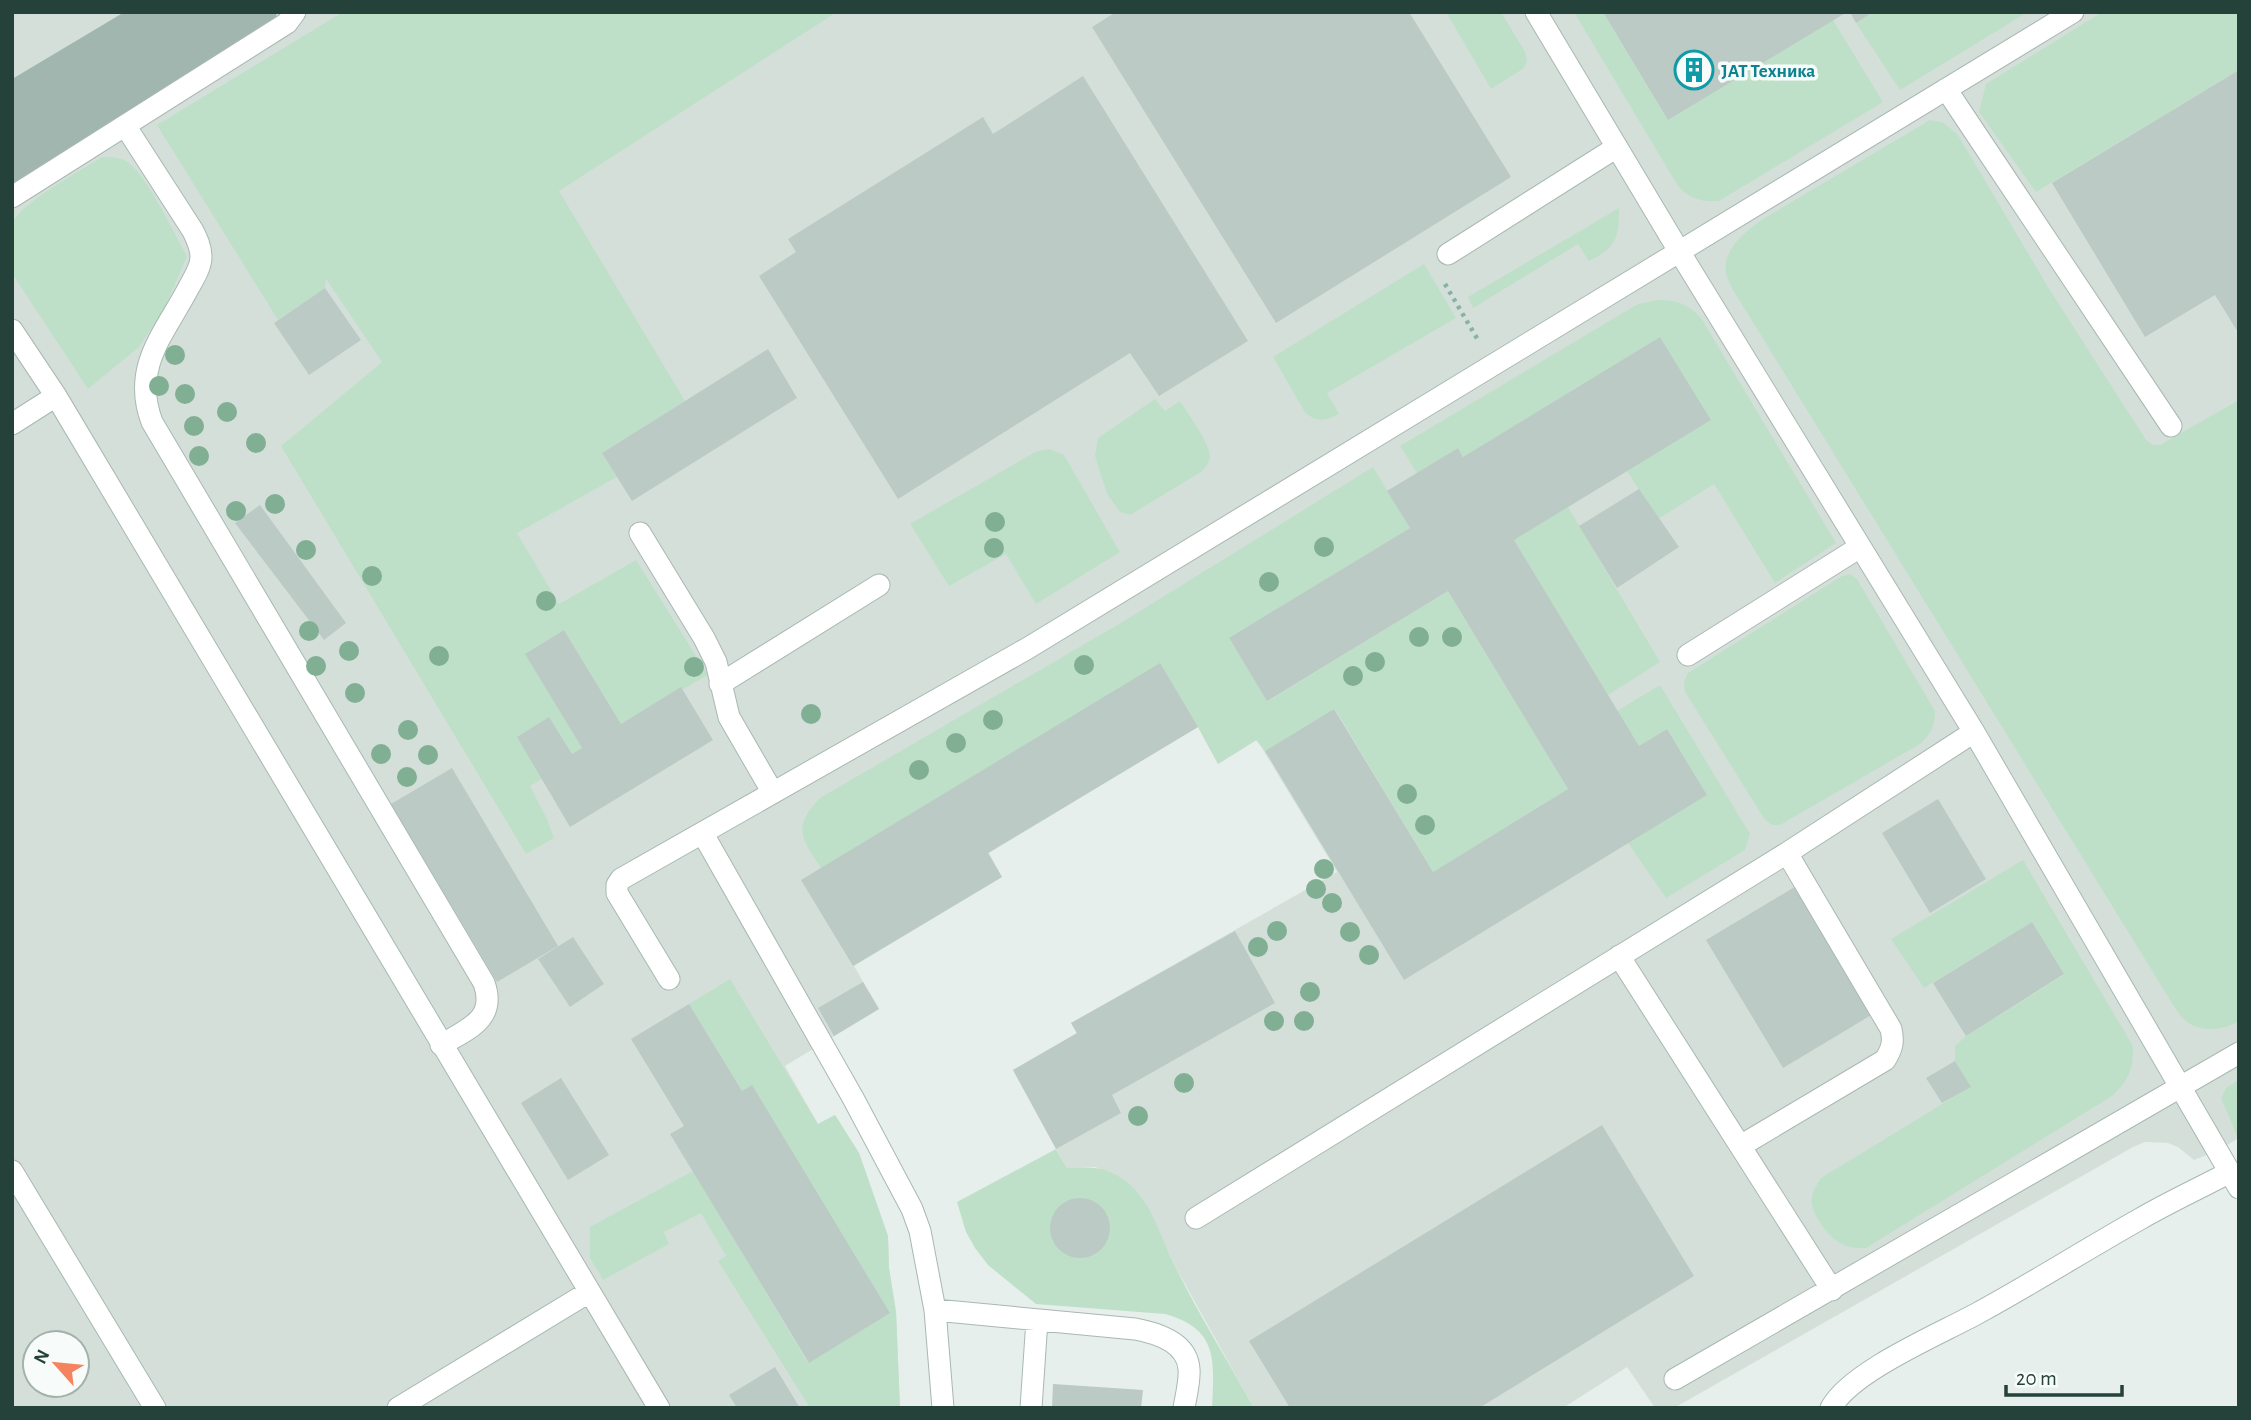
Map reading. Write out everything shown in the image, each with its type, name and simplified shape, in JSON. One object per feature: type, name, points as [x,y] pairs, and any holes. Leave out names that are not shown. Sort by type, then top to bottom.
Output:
[{"type":"lane","points":[[12,197],[287,23],[295,12]]},
{"type":"lane","points":[[1536,12],[1974,732],[2234,1180],[2141,1218],[1999,1301],[1897,1356],[1856,1381],[1836,1399],[1831,1408]]},
{"type":"lane","points":[[669,979],[617,893],[617,885],[621,879],[1028,648],[2073,12]]},
{"type":"lane","points":[[1947,89],[2171,426]]},
{"type":"lane","points":[[126,127],[193,231],[199,242],[201,258],[184,297],[155,346],[144,387],[145,405],[152,422],[484,983],[488,995],[482,1017],[473,1026],[441,1045]]},
{"type":"lane","points":[[1448,254],[1617,147]]},
{"type":"lane","points":[[12,330],[56,396],[659,1408]]},
{"type":"lane","points":[[12,424],[56,396]]},
{"type":"lane","points":[[640,533],[704,638],[716,662],[729,717],[773,793]]},
{"type":"lane","points":[[1688,655],[1860,547]]},
{"type":"lane","points":[[720,684],[879,585]]},
{"type":"lane","points":[[1196,1218],[1787,853],[1974,732]]},
{"type":"lane","points":[[703,834],[853,1098],[912,1209],[920,1231],[935,1310],[943,1408]]},
{"type":"lane","points":[[1742,1145],[1885,1060],[1894,1040],[1891,1029],[1787,853]]},
{"type":"lane","points":[[1619,956],[1832,1290]]},
{"type":"lane","points":[[1675,1379],[2239,1053]]},
{"type":"lane","points":[[12,1171],[155,1408]]},
{"type":"lane","points":[[398,1408],[589,1292]]},
{"type":"lane","points":[[935,1310],[1135,1329],[1167,1338],[1177,1345],[1189,1368],[1184,1408]]},
{"type":"lane","points":[[1031,1408],[1037,1320]]},
{"type":"path","points":[[1439,274],[1493,365]]},
{"type":"shaded area","points":[[12,12],[2239,12],[2239,1138],[2194,1160],[2178,1147],[2168,1143],[2145,1142],[2133,1147],[1674,1408],[1655,1408],[1627,1367],[1563,1408],[1254,1408],[1175,1266],[1144,1203],[1096,1167],[1067,1168],[1013,1070],[1077,1034],[1071,1023],[1337,872],[1257,740],[1218,764],[1198,727],[989,853],[1002,877],[854,966],[879,1009],[785,1066],[818,1124],[835,1115],[859,1153],[888,1236],[889,1268],[896,1312],[900,1408],[12,1408]]},
{"type":"green space","points":[[343,12],[837,12],[559,191],[685,401],[602,453],[617,477],[517,533],[559,604],[636,560],[708,675],[621,724],[564,630],[526,654],[582,748],[530,786],[554,838],[526,854],[281,446],[382,362],[326,279],[325,288],[278,320],[157,125]]},
{"type":"green space","points":[[1446,12],[1501,12],[1525,52],[1527,61],[1524,68],[1491,89]]},
{"type":"green space","points":[[1574,12],[1603,12],[1668,120],[1833,20],[1883,102],[1719,201],[1696,199],[1678,186]]},
{"type":"green space","points":[[1873,12],[2028,12],[1900,90],[1856,23]]},
{"type":"green space","points":[[2102,12],[2239,12],[2239,70],[2036,192],[1979,112],[1986,84]]},
{"type":"green space","points":[[1930,120],[1944,123],[1958,135],[2048,287],[2146,440],[2153,445],[2160,445],[2239,400],[2239,1021],[2228,1026],[2215,1029],[2196,1027],[2186,1021],[2175,1008],[1727,277],[1726,264],[1731,249],[1749,229]]},
{"type":"green space","points":[[102,157],[123,160],[136,170],[187,256],[165,307],[139,347],[88,389],[13,275],[12,224],[27,206],[39,197]]},
{"type":"green space","points":[[1619,208],[1617,234],[1606,251],[1589,261],[1578,244],[1473,308],[1468,297]]},
{"type":"green space","points":[[1424,264],[1456,318],[1327,393],[1339,414],[1322,420],[1306,414],[1273,357]]},
{"type":"green space","points":[[1658,300],[1682,304],[1701,318],[1836,543],[1775,583],[1714,484],[1658,519],[1627,471],[1711,420],[1660,337],[1463,457],[1458,448],[1417,473],[1400,446],[1638,304]]},
{"type":"green space","points":[[1155,399],[1165,411],[1180,401],[1203,437],[1210,457],[1201,472],[1130,515],[1120,512],[1107,494],[1095,456],[1098,438]]},
{"type":"green space","points":[[1049,449],[1064,455],[1120,552],[1036,604],[1006,554],[949,586],[910,524],[1037,451]]},
{"type":"green space","points":[[1373,467],[1410,528],[1229,639],[1268,701],[1448,591],[1568,789],[1433,872],[1335,709],[1265,751],[1256,740],[1218,764],[1198,727],[821,868],[802,833],[806,817],[820,798],[1119,624]]},
{"type":"green space","points":[[1568,507],[1660,662],[1608,695],[1514,540]]},
{"type":"green space","points":[[1850,574],[1857,579],[1935,711],[1933,725],[1920,744],[1780,825],[1772,825],[1765,820],[1685,692],[1684,681],[1688,673],[1842,576]]},
{"type":"green space","points":[[1660,685],[1750,834],[1745,850],[1666,898],[1628,843],[1707,795],[1667,729],[1639,746],[1617,711]]},
{"type":"green space","points":[[2023,860],[2133,1046],[2129,1074],[2112,1096],[1866,1248],[1844,1245],[1828,1233],[1814,1211],[1813,1193],[1821,1178],[1970,1087],[1955,1061],[1955,1046],[1966,1036],[2064,975],[2032,922],[1924,988],[1891,939]]},
{"type":"green space","points":[[730,979],[818,1124],[835,1115],[859,1153],[888,1236],[889,1268],[896,1312],[900,1408],[810,1408],[718,1261],[726,1256],[701,1213],[664,1232],[669,1244],[603,1280],[590,1258],[590,1227],[693,1171],[808,1363],[890,1313],[752,1086],[742,1091],[689,1004]]},
{"type":"green space","points":[[2239,1080],[2238,1138],[2221,1098],[2226,1088]]},
{"type":"green space","points":[[1056,1149],[1067,1168],[1092,1168],[1113,1173],[1128,1183],[1144,1200],[1184,1284],[1254,1408],[1212,1408],[1213,1376],[1209,1349],[1204,1338],[1183,1320],[1165,1314],[1036,1304],[988,1265],[975,1248],[966,1232],[957,1202]]},
{"type":"building","points":[[1116,12],[1409,12],[1511,177],[1276,323],[1092,27]]},
{"type":"building","name":"ЈАТ Техника","points":[[1603,12],[1847,12],[1668,120]]},
{"type":"building","name":"ЈАТ Техника","points":[[1850,12],[1873,12],[1856,23]]},
{"type":"building","points":[[2239,70],[2239,334],[2215,295],[2145,337],[2052,183]]},
{"type":"building","points":[[1083,76],[1248,341],[1159,396],[1130,353],[898,499],[759,276],[796,252],[788,239],[983,117],[993,134]]},
{"type":"building","points":[[325,288],[361,340],[309,375],[274,323]]},
{"type":"building","points":[[1660,337],[1711,420],[1514,540],[1639,746],[1667,729],[1707,795],[1404,980],[1265,751],[1334,709],[1433,872],[1568,789],[1448,591],[1267,701],[1229,638],[1410,528],[1387,491],[1458,448],[1463,457]]},
{"type":"building","points":[[768,349],[797,398],[632,501],[602,453]]},
{"type":"building","points":[[1639,489],[1679,547],[1617,588],[1579,526]]},
{"type":"building","points":[[260,505],[346,623],[324,640],[235,523]]},
{"type":"building","points":[[564,630],[621,724],[681,687],[713,740],[570,827],[517,737],[549,717],[572,754],[582,748],[525,654]]},
{"type":"building","points":[[1160,663],[1198,727],[988,853],[1002,877],[853,966],[801,880]]},
{"type":"building","points":[[452,768],[558,946],[497,982],[391,804]]},
{"type":"building","points":[[1938,799],[1986,879],[1930,913],[1882,833]]},
{"type":"building","points":[[1798,885],[1873,1014],[1783,1068],[1706,940]]},
{"type":"building","points":[[2032,922],[2064,974],[1966,1036],[1933,983]]},
{"type":"building","points":[[1235,931],[1275,1003],[1112,1095],[1121,1113],[1056,1149],[1013,1070],[1077,1033],[1071,1023]]},
{"type":"building","points":[[573,937],[604,984],[570,1007],[538,959]]},
{"type":"building","points":[[863,982],[879,1009],[834,1036],[818,1008]]},
{"type":"building","points":[[689,1004],[742,1091],[752,1085],[890,1313],[809,1363],[670,1134],[684,1126],[631,1039]]},
{"type":"building","points":[[1955,1061],[1971,1087],[1942,1103],[1926,1078]]},
{"type":"building","points":[[561,1078],[609,1155],[568,1180],[521,1103]]},
{"type":"building","points":[[1602,1125],[1694,1276],[1479,1408],[1290,1408],[1249,1341]]},
{"type":"building","points":[[1074,1198],[1086,1198],[1105,1211],[1110,1228],[1108,1240],[1097,1253],[1086,1258],[1074,1258],[1055,1245],[1050,1234],[1050,1222],[1063,1203]]},
{"type":"building","points":[[775,1367],[800,1408],[737,1408],[729,1395]]},
{"type":"building","points":[[1053,1384],[1143,1390],[1141,1408],[1052,1408]]},
{"type":"taxiway","points":[[12,139],[225,12]]},
{"type":"place","name":"ЈАТ Техника","points":[[1694,70]]}]
